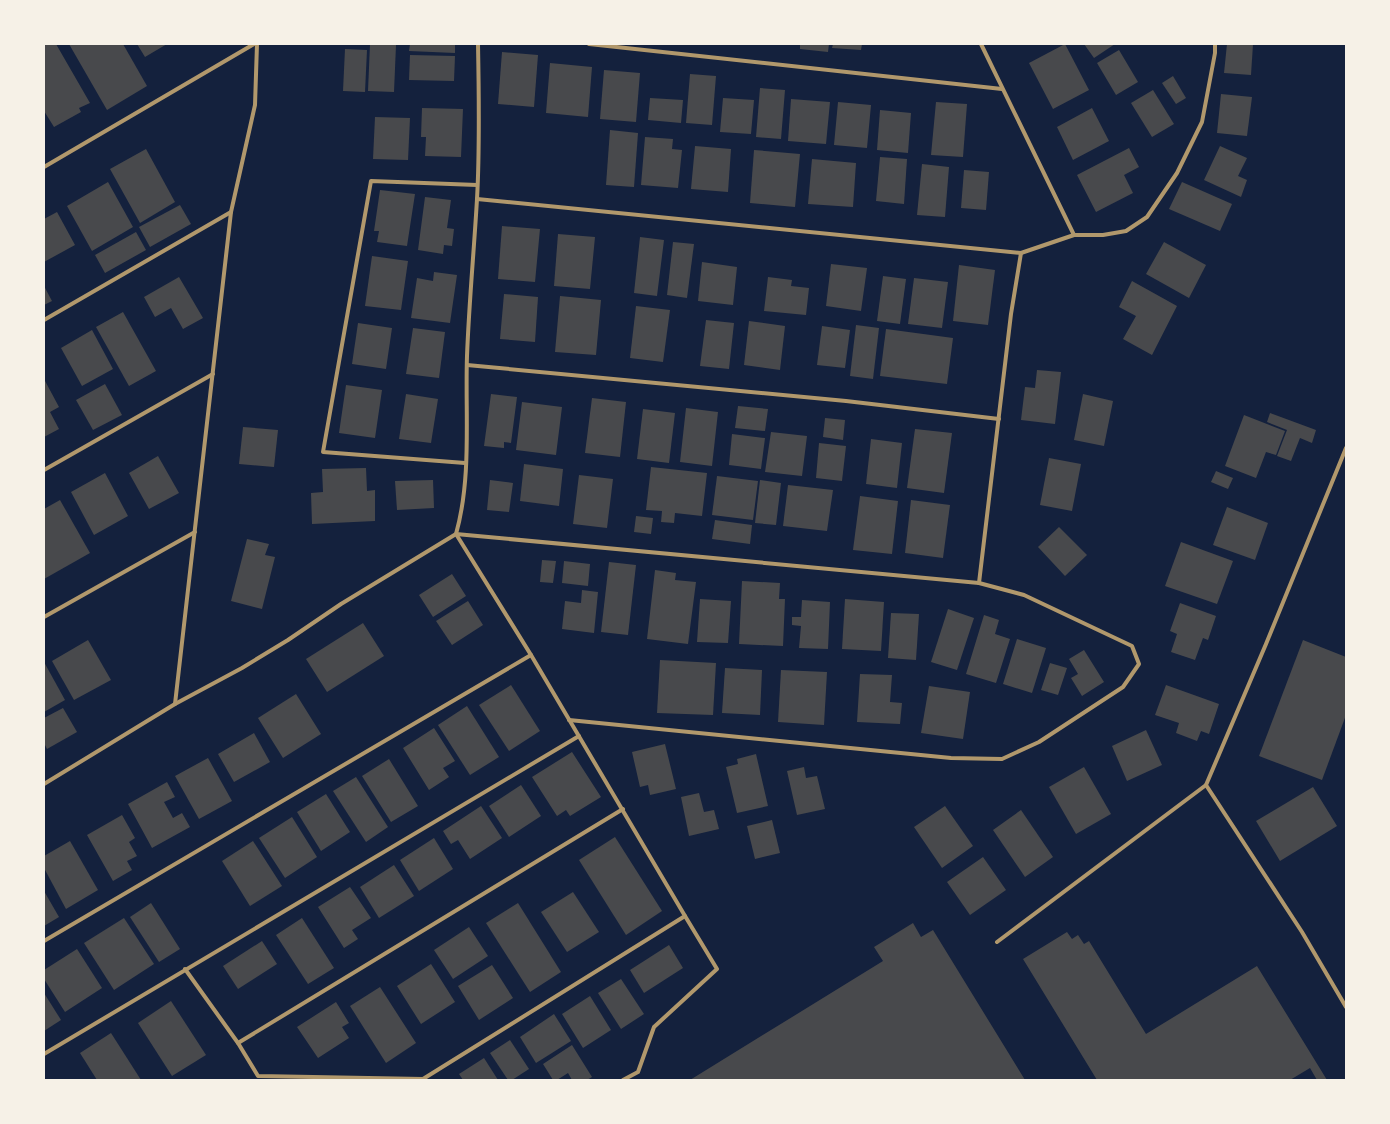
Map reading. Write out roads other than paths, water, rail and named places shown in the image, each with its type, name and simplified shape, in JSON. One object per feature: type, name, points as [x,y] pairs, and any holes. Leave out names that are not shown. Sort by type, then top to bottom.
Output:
[{"type":"street","points":[[44,166],[254,44]]},
{"type":"street","points":[[175,704],[231,212],[255,106],[258,44]]},
{"type":"street","points":[[478,44],[480,115],[478,184],[467,365],[466,462],[464,498],[456,534],[531,655],[717,969],[654,1028],[638,1072],[623,1080]]},
{"type":"street","points":[[589,44],[1002,89]]},
{"type":"street","points":[[981,44],[1074,235]]},
{"type":"street","points":[[477,199],[1021,253],[1074,235],[1103,235],[1126,231],[1147,217],[1177,173],[1202,122],[1215,53],[1215,44]]},
{"type":"street","points":[[466,462],[323,452],[371,181],[478,184]]},
{"type":"street","points":[[44,320],[231,212]]},
{"type":"street","points":[[979,583],[1011,314],[1021,253]]},
{"type":"street","points":[[467,365],[830,400],[999,419]]},
{"type":"street","points":[[44,470],[213,374]]},
{"type":"street","points":[[997,942],[1206,785],[1266,644],[1346,448]]},
{"type":"street","points":[[44,617],[195,532]]},
{"type":"street","points":[[44,784],[175,704],[242,668],[288,640],[341,604],[456,534],[979,583],[1024,595],[1132,646],[1139,664],[1123,687],[1039,742],[1002,759],[951,758],[569,720]]},
{"type":"street","points":[[44,941],[531,655]]},
{"type":"street","points":[[44,1054],[579,736]]},
{"type":"street","points":[[1206,785],[1302,932],[1346,1007]]},
{"type":"street","points":[[238,1043],[623,809]]},
{"type":"street","points":[[185,969],[238,1043],[258,1076],[424,1079],[685,916]]}]
